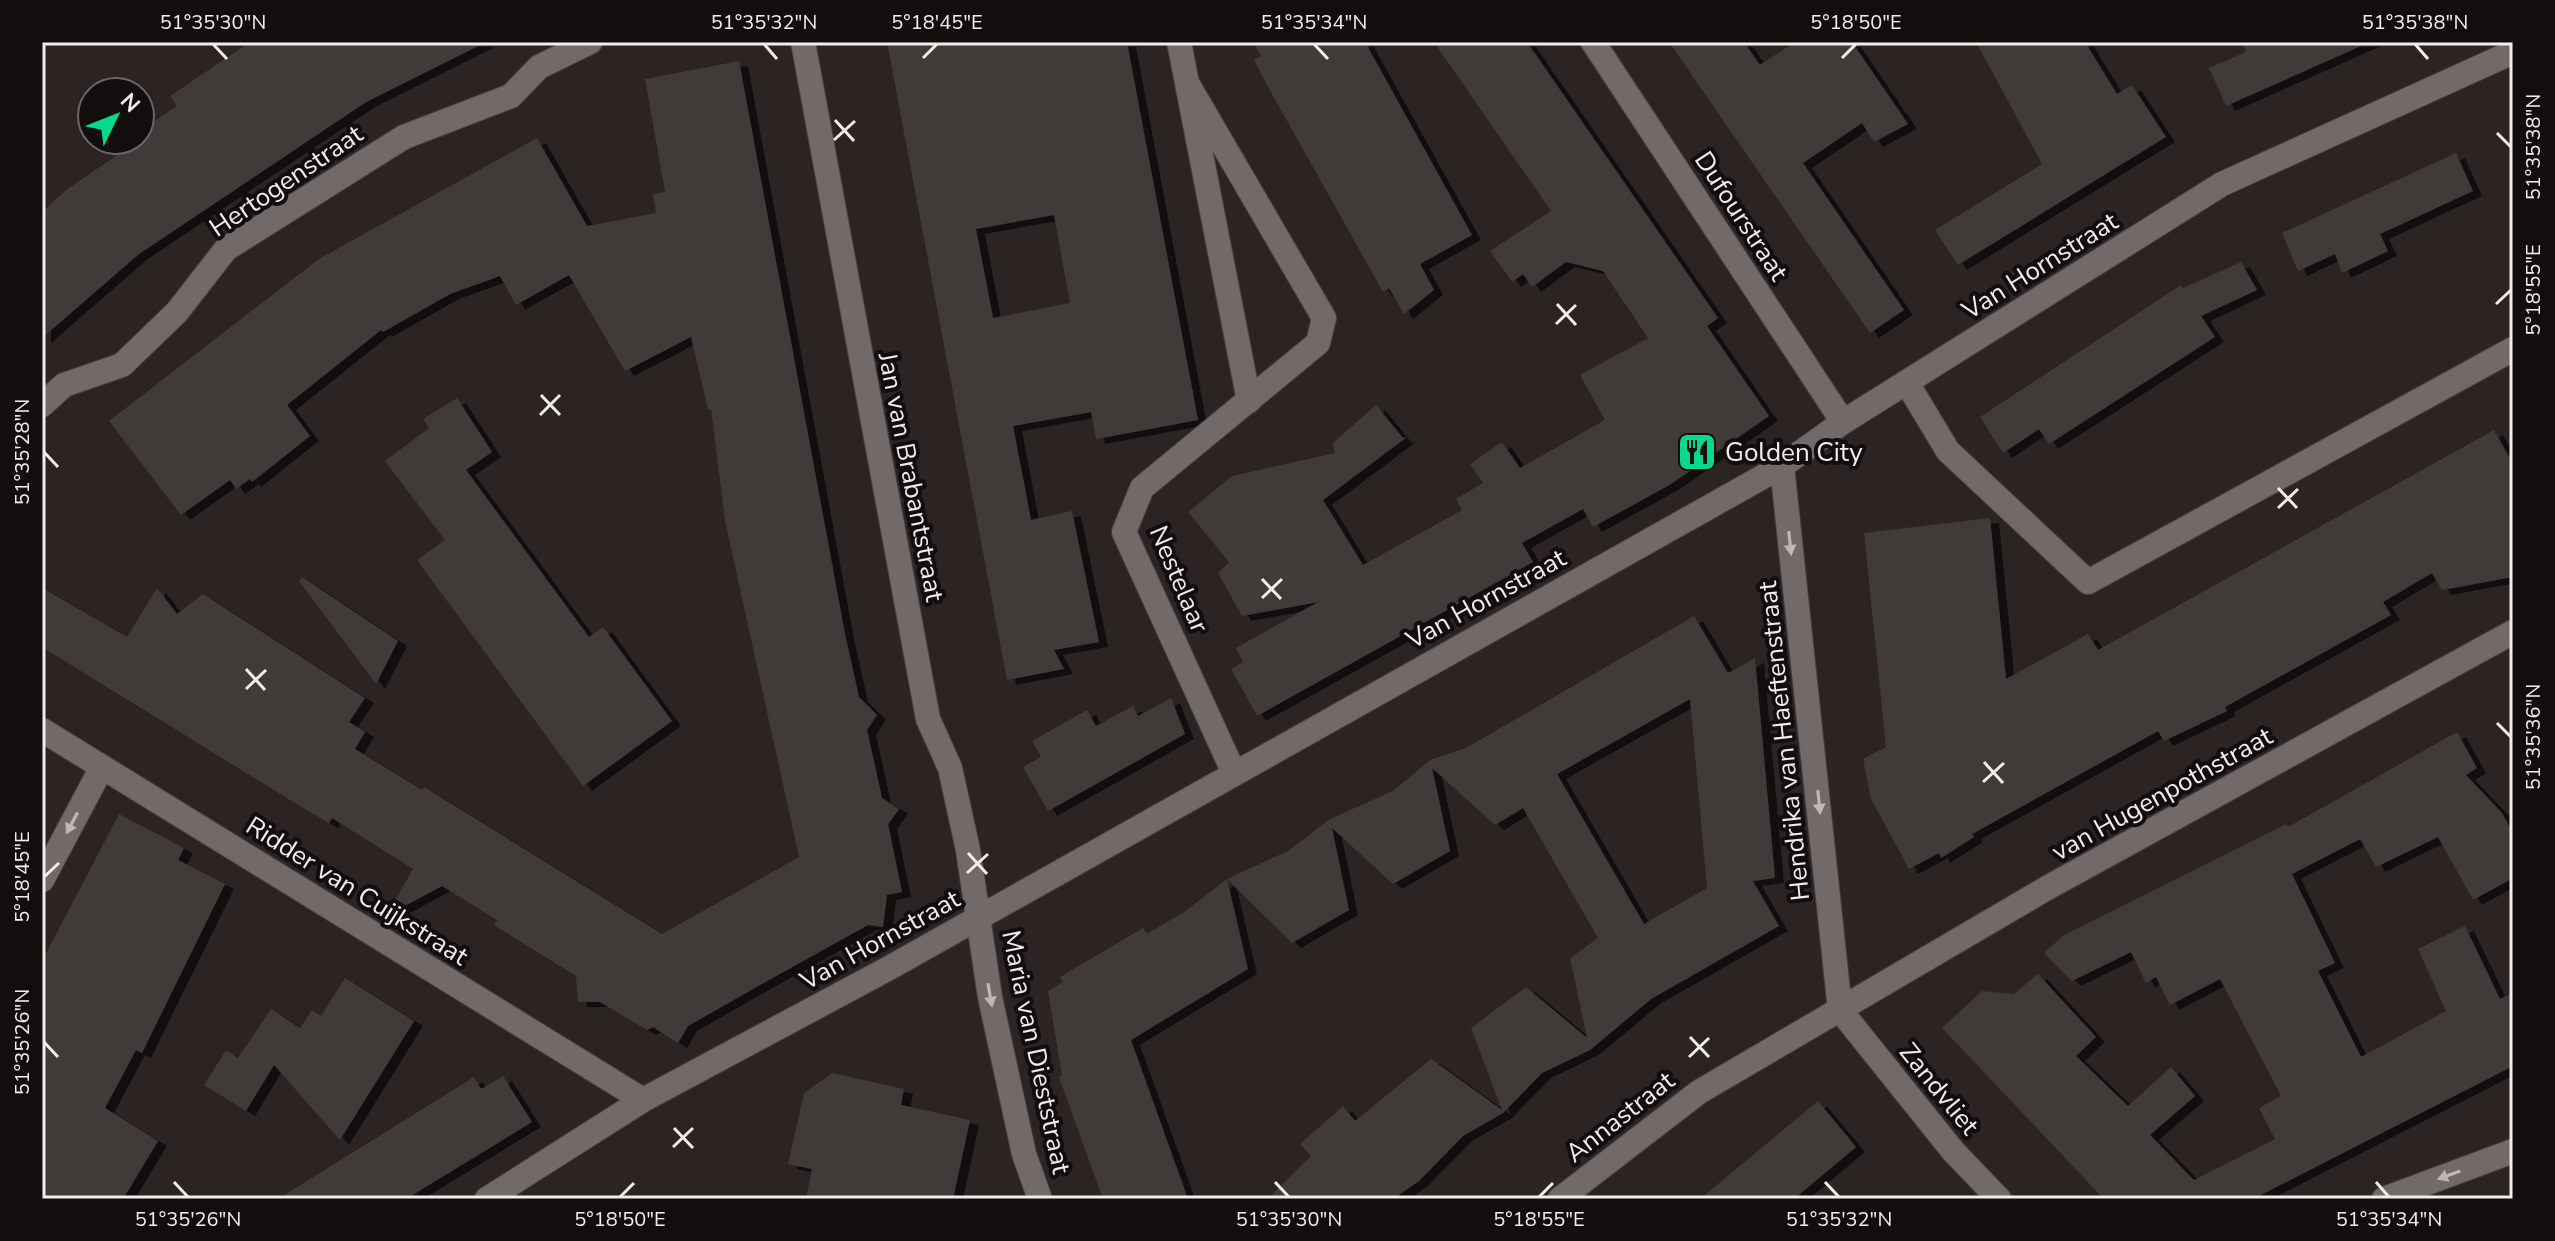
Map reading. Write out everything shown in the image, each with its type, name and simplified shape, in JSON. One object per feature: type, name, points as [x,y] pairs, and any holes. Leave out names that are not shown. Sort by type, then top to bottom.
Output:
[{"type":"street","name":"Hertogenstraat","points":[[42,405],[64,385],[122,365],[177,312],[226,249],[404,137],[511,96],[539,67],[590,42]]},
{"type":"street","name":"Jan van Brabantstraat","points":[[803,42],[928,719],[950,768],[978,917]]},
{"type":"street","name":"Nestelaar","points":[[1179,42],[1249,401]]},
{"type":"street","name":"Dufourstraat","points":[[1593,42],[1843,422]]},
{"type":"street","name":"Van Hornstraat","points":[[487,1199],[643,1100],[978,917],[1782,466],[1843,422],[2222,184],[2513,52]]},
{"type":"street","name":"Nestelaar","points":[[1187,83],[1324,318],[1318,343],[1142,488],[1124,532],[1234,773]]},
{"type":"street","points":[[1907,383],[1948,451],[2088,582],[2513,349]]},
{"type":"street","name":"Hendrika van Haeftenstraat","points":[[1782,466],[1840,1010]]},
{"type":"street","name":"van Hugenpothstraat","points":[[1840,1010],[2047,888],[2513,632]]},
{"type":"street","name":"Ridder van Cuijkstraat","points":[[42,730],[643,1100]]},
{"type":"street","points":[[42,880],[102,767]]},
{"type":"street","name":"Maria van Dieststraat","points":[[978,917],[990,997],[1021,1140],[1040,1199]]},
{"type":"street","name":"Annastraat","points":[[1560,1199],[1699,1092],[1840,1010]]},
{"type":"street","name":"Zandvliet","points":[[1840,1010],[1953,1151],[1999,1199]]},
{"type":"street","points":[[2384,1199],[2513,1151]]},
{"type":"building","points":[[250,42],[486,42],[366,102],[139,254],[42,338],[42,212],[66,190],[116,156],[156,156],[156,120],[177,106],[170,96]]},
{"type":"building","points":[[887,42],[1127,42],[1198,420],[1096,439],[1091,412],[1013,426],[1031,520],[1072,511],[1099,642],[1054,650],[1064,669],[1007,680]],"holes":[[[1054,215],[1070,303],[993,318],[976,229]]]},
{"type":"building","points":[[1253,42],[1365,42],[1472,235],[1420,264],[1434,290],[1404,314],[1389,288],[1383,292],[1267,85],[1254,60],[1261,56]]},
{"type":"building","points":[[1434,42],[1527,42],[1718,318],[1707,326],[1769,416],[1671,484],[1593,527],[1583,509],[1522,543],[1533,562],[1257,716],[1231,669],[1243,662],[1236,648],[1318,602],[1242,616],[1218,573],[1229,562],[1188,512],[1232,476],[1335,453],[1333,443],[1376,405],[1403,438],[1407,437],[1323,500],[1363,565],[1462,510],[1456,499],[1483,483],[1470,464],[1502,442],[1520,468],[1605,420],[1580,375],[1648,338],[1603,271],[1566,262],[1532,287],[1523,274],[1512,282],[1490,251],[1551,211]]},
{"type":"building","points":[[1669,42],[1744,42],[1760,65],[1795,42],[1852,42],[1908,124],[1874,142],[1862,123],[1803,163],[1904,310],[1870,333]]},
{"type":"building","points":[[1976,42],[2085,42],[2117,94],[2132,85],[2166,137],[1958,265],[1935,230],[2042,164]]},
{"type":"building","points":[[2242,42],[2370,42],[2226,106],[2209,68],[2246,52]]},
{"type":"building","points":[[739,61],[845,634],[859,697],[877,715],[867,730],[882,798],[899,809],[888,824],[902,892],[887,895],[883,927],[868,925],[769,980],[688,1026],[678,1043],[653,1027],[647,1030],[600,1002],[578,1002],[576,976],[494,925],[497,920],[442,886],[386,916],[413,869],[332,818],[329,823],[290,800],[42,647],[42,588],[127,637],[157,588],[177,614],[203,594],[365,698],[349,722],[365,732],[355,749],[422,790],[424,787],[662,934],[799,857],[725,521],[711,409],[708,410],[691,337],[625,371],[569,275],[516,305],[500,276],[450,294],[383,332],[381,330],[287,405],[310,436],[252,482],[250,479],[236,489],[230,480],[181,515],[109,421],[319,259],[537,138],[587,226],[656,213],[653,194],[665,192],[645,79]]},
{"type":"building","points":[[2456,153],[2473,191],[2380,234],[2388,251],[2342,273],[2335,254],[2298,271],[2282,233]]},
{"type":"building","points":[[2241,262],[2257,290],[2201,316],[2215,337],[2049,444],[2039,429],[2003,453],[1980,417],[2181,285],[2183,288]]},
{"type":"building","points":[[457,398],[492,452],[466,470],[589,637],[603,627],[672,721],[583,786],[417,560],[445,540],[385,461],[429,428],[423,419]]},
{"type":"building","points":[[2494,430],[2513,464],[2513,577],[2442,590],[2432,573],[2383,602],[2391,615],[2225,707],[2227,711],[2164,741],[2158,731],[1972,834],[1974,837],[1941,858],[1939,853],[1909,869],[1871,799],[1863,759],[1886,747],[1864,533],[1990,518],[2006,679],[2088,634],[2098,650]]},
{"type":"building","points":[[302,577],[398,641],[376,684],[299,581]]},
{"type":"building","points":[[1694,616],[1728,673],[1755,658],[1775,878],[1753,881],[1779,926],[1651,999],[1590,1050],[1542,1073],[1503,1113],[1463,1136],[1419,1181],[1393,1199],[1268,1199],[1311,1156],[1300,1144],[1343,1106],[1355,1121],[1431,1059],[1502,1110],[1471,1028],[1526,987],[1587,1038],[1570,958],[1598,938],[1523,808],[1495,825],[1432,768],[1450,851],[1393,884],[1332,828],[1349,910],[1292,943],[1227,879],[1288,851],[1330,819],[1393,791],[1430,760],[1466,748]],"holes":[[[1690,699],[1707,888],[1644,924],[1557,774]]]},
{"type":"building","points":[[1171,698],[1185,734],[1048,811],[1023,767],[1041,757],[1032,741],[1087,710],[1096,726],[1133,706],[1138,716]]},
{"type":"building","points":[[2457,732],[2477,768],[2466,775],[2502,813],[2513,833],[2513,878],[2473,900],[2438,837],[2376,867],[2360,839],[2292,874],[2335,963],[2318,971],[2361,1057],[2446,1011],[2418,949],[2465,926],[2500,999],[2513,992],[2513,1066],[2253,1199],[2104,1199],[1942,1028],[1982,991],[2014,994],[2038,974],[2096,1037],[2076,1056],[2128,1106],[2171,1067],[2195,1096],[2150,1135],[2194,1180],[2275,1139],[2259,1108],[2281,1096],[2220,979],[2170,1005],[2156,977],[2146,983],[2131,952],[2072,981],[2044,953],[2064,935],[2286,824],[2288,827]]},
{"type":"building","points":[[119,814],[184,848],[178,860],[225,884],[142,1053],[136,1050],[105,1108],[158,1141],[123,1199],[42,1199],[42,961]]},
{"type":"building","points":[[1227,879],[1248,969],[1131,1040],[1188,1199],[1103,1199],[1059,1077],[1062,1076],[1048,991],[1063,982],[1060,977],[1143,928],[1147,934],[1184,912]]},
{"type":"building","points":[[345,978],[414,1021],[340,1140],[274,1065],[246,1111],[204,1085],[226,1050],[238,1058],[271,1009],[300,1028],[312,1010],[321,1016]]},
{"type":"building","points":[[832,1073],[904,1089],[901,1105],[970,1120],[953,1199],[806,1199],[812,1169],[788,1164],[804,1093]]},
{"type":"building","points":[[503,1076],[532,1122],[406,1199],[278,1199],[474,1077],[481,1089]]},
{"type":"building","points":[[1818,1101],[1856,1147],[1794,1199],[1700,1199]]},
{"type":"place","name":"Golden City","points":[[1697,452]]}]
